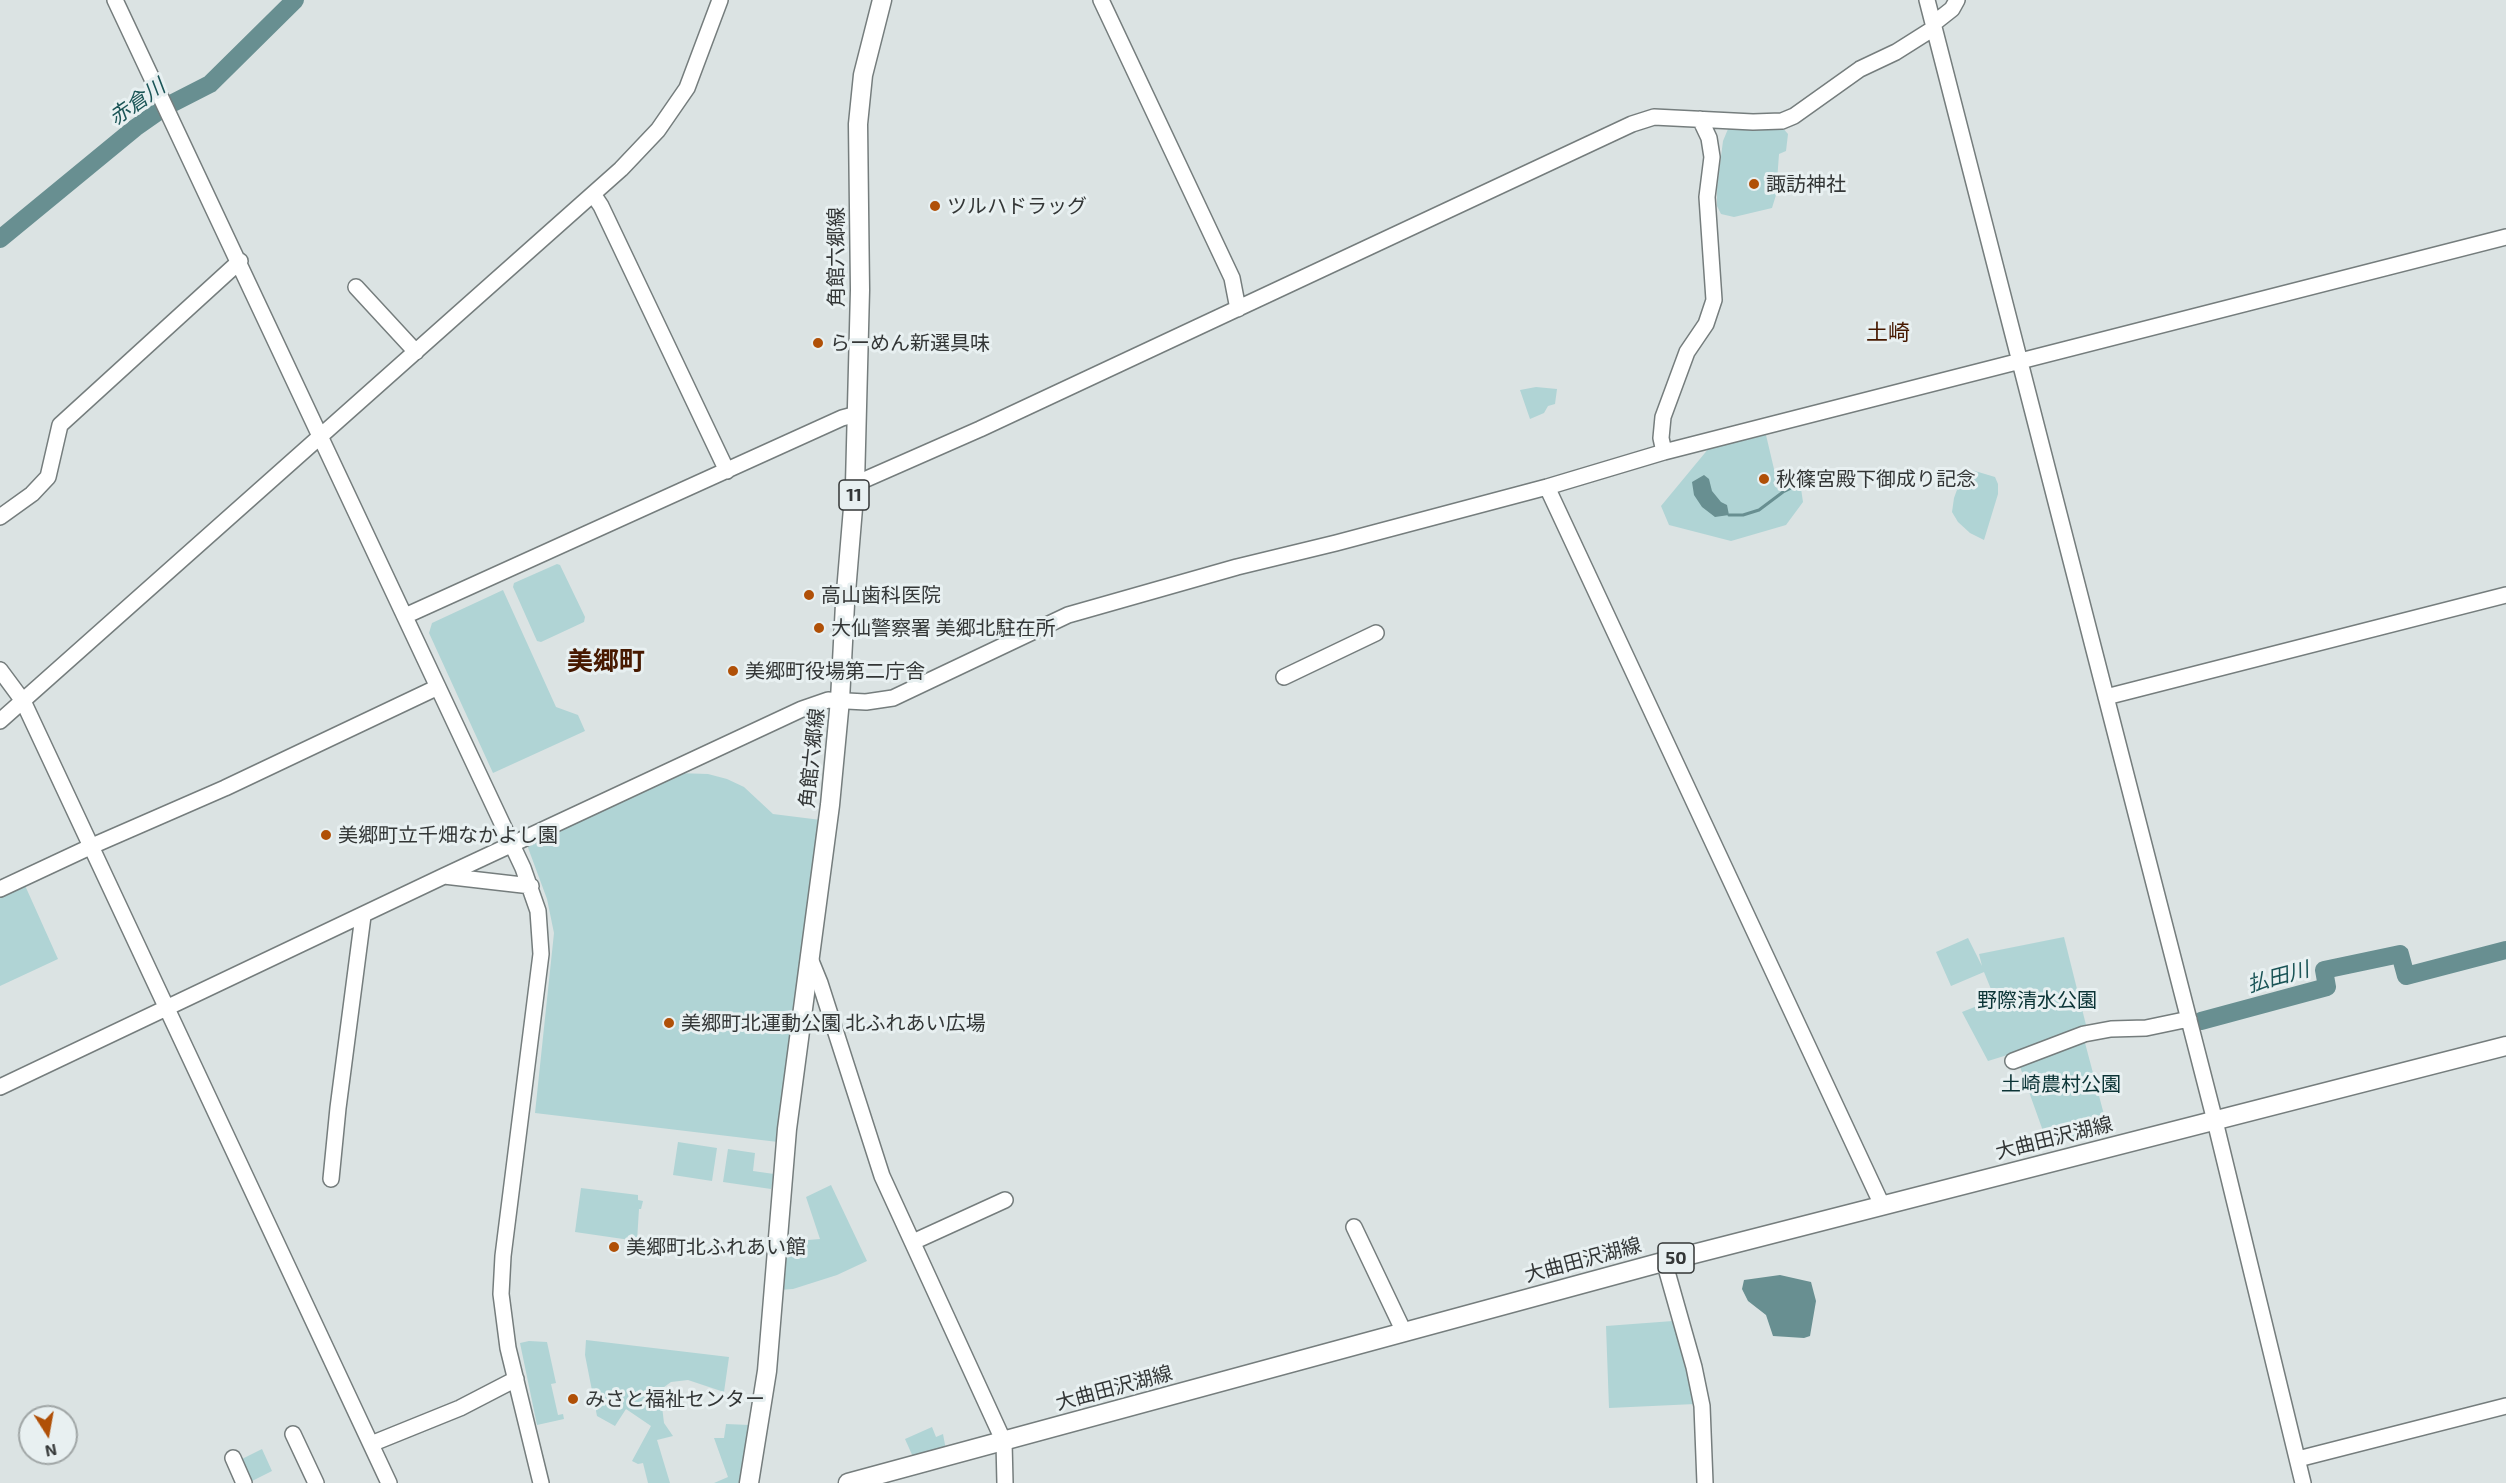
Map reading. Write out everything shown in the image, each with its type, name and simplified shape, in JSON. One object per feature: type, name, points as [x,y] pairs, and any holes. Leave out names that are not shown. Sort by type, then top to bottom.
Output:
[{"type":"main road","name":"角館六郷線","points":[[749,1483],[767,1371],[787,1129],[830,805],[840,700],[855,484],[860,290],[858,124],[863,75],[882,0]]},
{"type":"main road","name":"大曲田沢湖線","points":[[848,1483],[1664,1262],[2506,1046]]},
{"type":"street","points":[[115,0],[240,261],[531,885],[538,911],[541,954],[503,1257],[501,1294],[508,1348],[541,1483]]},
{"type":"street","points":[[0,721],[621,169],[674,109],[687,88],[720,0]]},
{"type":"street","points":[[1101,0],[1232,278],[1238,309]]},
{"type":"street","points":[[1928,0],[2215,1121],[2304,1483]]},
{"type":"street","points":[[855,484],[981,429],[1632,124],[1654,117],[1753,122],[1782,121],[1794,116],[1846,77],[1896,52],[1934,26],[1952,9],[1957,0]]},
{"type":"street","points":[[1664,452],[1661,438],[1663,417],[1686,352],[1706,324],[1714,300],[1707,197],[1712,156],[1709,138],[1700,119]]},
{"type":"street","points":[[593,194],[601,206],[727,471]]},
{"type":"street","points":[[0,1087],[802,709],[828,700],[866,702],[893,698],[1068,615],[1192,579],[1547,487],[1664,452],[2506,237]]},
{"type":"street","points":[[0,517],[32,494],[48,477],[60,425],[240,261]]},
{"type":"street","points":[[356,287],[416,352]]},
{"type":"street","points":[[405,616],[857,414]]},
{"type":"street","points":[[1547,487],[1882,1205]]},
{"type":"street","points":[[2106,698],[2506,595]]},
{"type":"street","points":[[1284,677],[1376,633]]},
{"type":"street","points":[[0,670],[23,701],[388,1483]]},
{"type":"street","points":[[0,889],[225,788],[438,687]]},
{"type":"street","points":[[444,876],[531,885]]},
{"type":"street","points":[[331,1179],[339,1096],[363,916]]},
{"type":"street","points":[[809,956],[820,983],[882,1176],[1004,1442],[1005,1483]]},
{"type":"street","points":[[2013,1061],[2085,1034],[2111,1029],[2146,1028],[2189,1019]]},
{"type":"street","points":[[913,1242],[1005,1200]]},
{"type":"street","points":[[1354,1227],[1404,1332]]},
{"type":"street","points":[[1664,1262],[1694,1366],[1702,1406],[1705,1483]]},
{"type":"street","points":[[371,1444],[460,1408],[516,1380]]},
{"type":"street","points":[[2298,1459],[2506,1406]]},
{"type":"street","points":[[293,1434],[316,1483]]},
{"type":"street","points":[[233,1458],[244,1483]]},
{"type":"green space","points":[[1781,126],[1788,134],[1786,151],[1779,154],[1776,195],[1772,208],[1734,217],[1721,214],[1717,206],[1717,188],[1723,141],[1728,129]]},
{"type":"green space","points":[[1536,387],[1557,389],[1555,404],[1548,406],[1544,413],[1530,419],[1520,390]]},
{"type":"green space","points":[[1766,435],[1778,486],[1800,482],[1803,502],[1786,525],[1731,541],[1669,525],[1661,506],[1709,448]]},
{"type":"green space","points":[[1965,468],[1995,477],[1998,484],[1998,494],[1984,540],[1970,533],[1958,522],[1952,512],[1954,498]]},
{"type":"green space","points":[[557,564],[560,565],[585,617],[584,622],[541,642],[537,641],[513,587],[514,583]]},
{"type":"green space","points":[[503,590],[556,707],[578,715],[585,731],[493,773],[429,633],[432,623]]},
{"type":"green space","name":"美郷町北運動公園 北ふれあい広場","points":[[677,773],[708,774],[727,779],[744,787],[773,814],[821,820],[778,1142],[535,1113],[554,933],[547,899],[527,845]]},
{"type":"green space","points":[[23,881],[58,959],[0,986],[0,892]]},
{"type":"green space","name":"野際清水公園","points":[[2064,937],[2086,1025],[2043,1044],[1988,1061],[1962,1012],[1995,999],[1984,972],[1951,986],[1936,952],[1968,938],[1982,966],[1979,954]]},
{"type":"green space","name":"土崎農村公園","points":[[2084,1039],[2107,1126],[2048,1145],[2019,1064]]},
{"type":"green space","points":[[678,1142],[717,1148],[712,1181],[673,1175]]},
{"type":"green space","points":[[728,1149],[755,1153],[753,1171],[774,1174],[771,1189],[723,1182]]},
{"type":"green space","points":[[831,1185],[867,1261],[837,1275],[793,1289],[779,1290],[783,1242],[820,1239],[806,1197]]},
{"type":"green space","points":[[581,1188],[638,1195],[638,1200],[643,1201],[639,1209],[637,1241],[575,1232]]},
{"type":"green space","points":[[1673,1321],[1695,1404],[1609,1408],[1606,1326]]},
{"type":"green space","points":[[586,1340],[729,1357],[724,1392],[688,1380],[671,1382],[660,1390],[664,1423],[673,1436],[657,1440],[670,1483],[648,1483],[643,1463],[638,1464],[632,1461],[651,1426],[626,1409],[615,1426],[597,1416],[585,1355]]},
{"type":"green space","points":[[547,1342],[556,1383],[551,1384],[558,1415],[563,1414],[564,1419],[537,1425],[520,1343]]},
{"type":"green space","points":[[726,1424],[749,1425],[743,1478],[740,1483],[714,1483],[728,1477],[714,1438],[724,1438]]},
{"type":"green space","points":[[932,1427],[936,1437],[943,1434],[946,1450],[913,1457],[905,1439]]},
{"type":"green space","points":[[262,1449],[272,1471],[248,1483],[238,1461]]},
{"type":"shaded area","points":[[1704,475],[1709,479],[1712,491],[1721,502],[1727,505],[1729,515],[1715,517],[1702,507],[1694,495],[1692,482]]},
{"type":"shaded area","points":[[1780,1275],[1811,1282],[1816,1301],[1810,1336],[1804,1338],[1773,1336],[1766,1315],[1748,1301],[1742,1289],[1744,1280]]},
{"type":"waterway","name":"赤倉川","points":[[0,239],[135,128],[165,107],[210,84],[295,0]]},
{"type":"waterway","points":[[1729,515],[1743,515],[1759,510],[1783,492],[1812,478],[1842,470]]},
{"type":"waterway","name":"払田川","points":[[2201,1021],[2327,987],[2324,970],[2400,954],[2406,976],[2506,950]]},
{"type":"place","name":"諏訪神社","points":[[1754,184]]},
{"type":"place","name":"ツルハドラッグ","points":[[935,206]]},
{"type":"place","name":"らーめん新選具味","points":[[818,343]]},
{"type":"place","name":"秋篠宮殿下御成り記念","points":[[1764,479]]},
{"type":"place","name":"高山歯科医院","points":[[809,595]]},
{"type":"place","name":"大仙警察署 美郷北駐在所","points":[[819,628]]},
{"type":"place","name":"美郷町役場第二庁舎","points":[[733,671]]},
{"type":"place","name":"美郷町立千畑なかよし園","points":[[326,835]]},
{"type":"place","name":"美郷町北運動公園 北ふれあい広場","points":[[669,1023]]},
{"type":"place","name":"美郷町北ふれあい館","points":[[614,1247]]},
{"type":"place","name":"みさと福祉センター","points":[[573,1399]]},
{"type":"district","name":"土崎","points":[[1888,333]]},
{"type":"district","name":"美郷町","points":[[606,661]]}]
